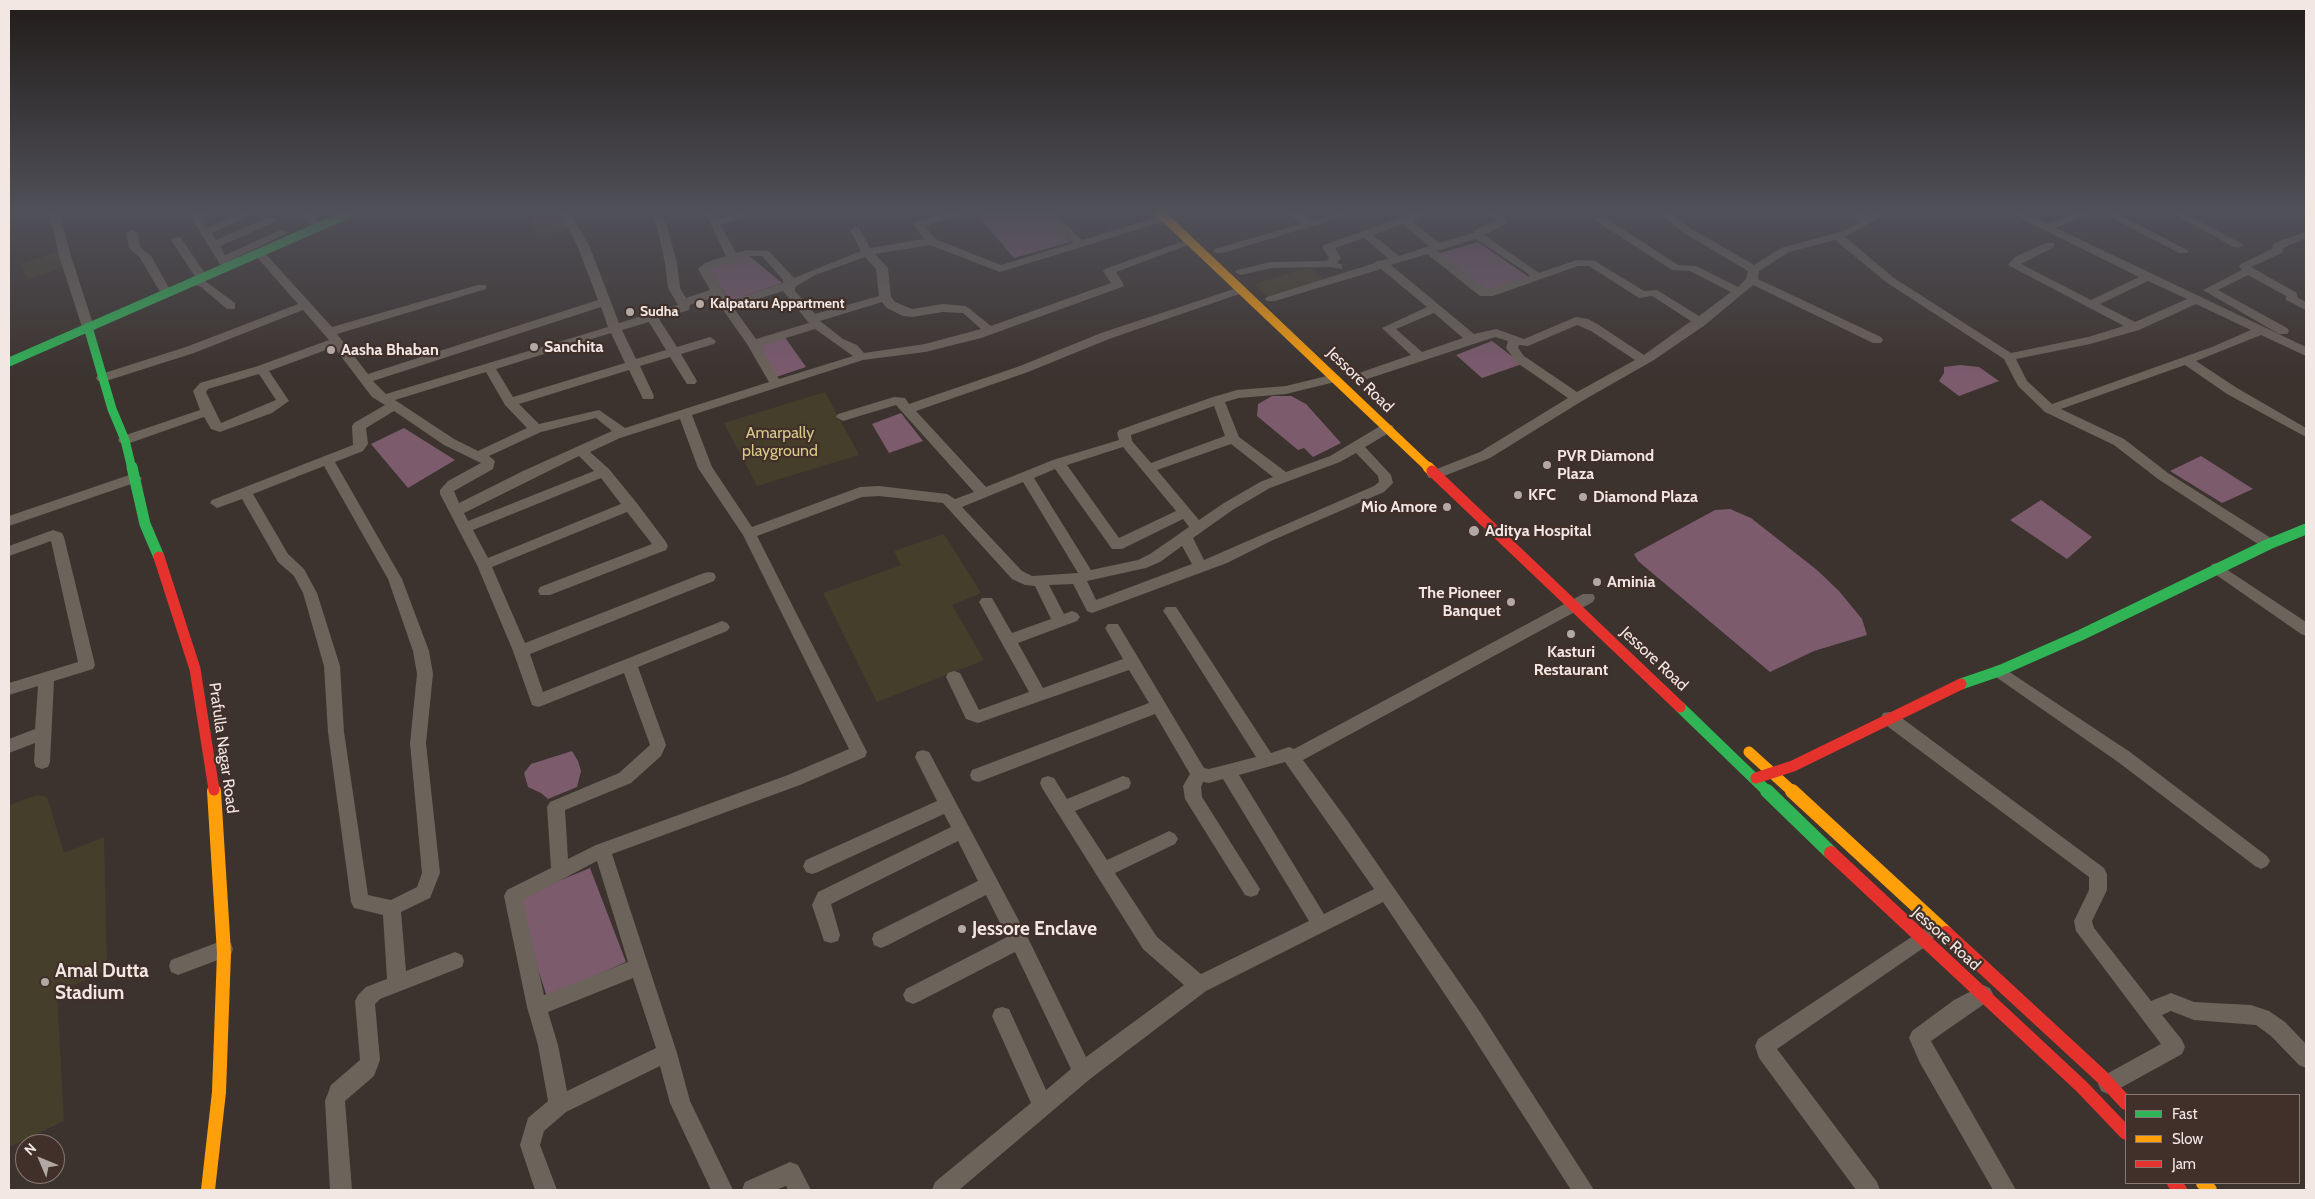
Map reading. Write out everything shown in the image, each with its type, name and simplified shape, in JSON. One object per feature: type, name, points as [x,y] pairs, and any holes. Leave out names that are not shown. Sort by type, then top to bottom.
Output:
[{"type":"main road","points":[[9,362],[198,279],[218,267]]},
{"type":"main road","name":"Jessore Road","points":[[1217,267],[1289,331],[1434,475],[1584,600],[1753,779],[1921,939],[2082,1087],[2125,1132]]},
{"type":"main road","points":[[1221,267],[1289,331],[1303,331]]},
{"type":"main road","points":[[1236,267],[1282,311]]},
{"type":"main road","name":"Prafulla Nagar Road","points":[[88,327],[102,378],[125,440],[145,524],[162,565],[195,669],[213,781],[221,876],[224,949],[219,1092],[208,1190]]},
{"type":"main road","points":[[1439,457],[1456,473]]},
{"type":"main road","points":[[1753,779],[1793,766],[1973,678],[1999,671],[2137,609],[2269,544],[2306,530]]},
{"type":"main road","name":"Jessore Road","points":[[1743,746],[2108,1084],[2125,1102]]},
{"type":"street","points":[[69,267],[88,327]]},
{"type":"street","points":[[151,267],[166,293]]},
{"type":"street","points":[[192,267],[198,279],[231,306]]},
{"type":"street","points":[[271,267],[332,337],[365,379],[389,403],[449,442],[488,461],[488,466],[447,490],[446,494],[484,565],[521,651],[538,701],[630,666],[722,627]]},
{"type":"street","points":[[593,267],[615,329],[648,396]]},
{"type":"street","points":[[217,503],[358,448],[361,444],[359,426],[389,403],[489,367],[685,307],[674,288],[671,267]]},
{"type":"street","points":[[706,267],[704,269],[717,292],[728,305],[776,384]]},
{"type":"street","points":[[778,267],[789,279],[789,291],[815,322],[839,342],[853,348],[861,357]]},
{"type":"street","points":[[728,305],[789,284],[827,267]]},
{"type":"street","points":[[881,267],[885,298],[902,312],[912,313],[943,308],[966,310],[989,330]]},
{"type":"street","points":[[455,511],[581,450],[684,412],[861,357],[925,348],[989,330],[1118,285],[1109,271],[1120,267]]},
{"type":"street","points":[[1241,272],[1262,267]]},
{"type":"street","points":[[1340,267],[1357,272]]},
{"type":"street","points":[[1262,291],[1357,272],[1372,267]]},
{"type":"street","points":[[1385,267],[1472,339]]},
{"type":"street","points":[[1454,267],[1484,294],[1566,267]]},
{"type":"street","points":[[1526,267],[1532,271],[1536,276],[1535,278]]},
{"type":"street","points":[[1596,267],[1643,296],[1653,292],[1701,322]]},
{"type":"street","points":[[1674,267],[1692,268],[1739,292]]},
{"type":"street","points":[[1741,267],[1877,340]]},
{"type":"street","points":[[1434,475],[1456,473],[1577,398],[1643,360],[1701,322],[1739,292],[1753,275],[1763,267]]},
{"type":"street","points":[[1874,267],[1890,280],[2009,357],[2022,383],[2050,409],[2119,442],[2163,476],[2269,544]]},
{"type":"street","points":[[2018,267],[2135,327]]},
{"type":"street","points":[[2126,267],[2306,352]]},
{"type":"street","points":[[2246,267],[2248,271],[2293,295],[2290,298],[2306,307]]},
{"type":"street","points":[[2248,271],[2209,290],[2306,344]]},
{"type":"street","points":[[2091,304],[2147,277]]},
{"type":"street","points":[[262,368],[283,401],[267,410],[220,428],[216,426],[207,412],[200,388],[232,376],[262,368],[332,337],[482,287]]},
{"type":"street","points":[[907,409],[1024,369],[1105,336],[1241,290]]},
{"type":"street","points":[[683,303],[717,292]]},
{"type":"street","points":[[753,344],[885,298]]},
{"type":"street","points":[[2009,357],[2090,340],[2135,327],[2195,300]]},
{"type":"street","points":[[365,379],[606,301]]},
{"type":"street","points":[[102,378],[190,350],[305,305]]},
{"type":"street","points":[[1420,357],[1388,328],[1435,308]]},
{"type":"street","points":[[652,318],[691,381]]},
{"type":"street","points":[[1357,379],[1472,339],[1496,334],[1524,343],[1576,321],[1584,322],[1643,360]]},
{"type":"street","points":[[2050,409],[2216,350],[2260,331]]},
{"type":"street","points":[[510,402],[710,340]]},
{"type":"street","points":[[1514,341],[1512,348],[1520,359],[1577,398]]},
{"type":"street","points":[[2185,360],[2232,391],[2306,433]]},
{"type":"street","points":[[489,367],[510,402],[536,429]]},
{"type":"street","points":[[1198,528],[1126,442],[1124,433],[1237,394],[1286,390],[1335,378]]},
{"type":"street","points":[[1218,400],[1233,439],[1284,478]]},
{"type":"street","points":[[843,417],[894,401],[900,401],[984,494]]},
{"type":"street","points":[[125,440],[207,412]]},
{"type":"street","points":[[559,1105],[548,1045],[537,1006],[513,896],[602,850],[794,780],[859,752],[749,534],[705,468],[684,412]]},
{"type":"street","points":[[478,456],[536,429],[599,414],[623,433]]},
{"type":"street","points":[[749,534],[860,492],[879,491],[947,499],[988,546],[1017,575],[1030,581],[1082,577],[1141,564],[1155,558],[1229,506],[1265,485],[1335,459],[1387,428]]},
{"type":"street","points":[[1148,469],[1233,439]]},
{"type":"street","points":[[954,505],[1058,463],[1126,442]]},
{"type":"street","points":[[1026,476],[1082,577],[1092,607],[1201,567],[1383,486],[1386,483],[1384,475],[1357,446]]},
{"type":"street","points":[[545,591],[661,546],[604,472],[581,450]]},
{"type":"street","points":[[245,492],[283,558],[299,573],[310,592],[332,666],[336,732],[360,902],[392,908],[424,892],[431,873],[418,743],[424,674],[421,651],[394,579],[327,460]]},
{"type":"street","points":[[1058,463],[1117,545],[1184,513]]},
{"type":"street","points":[[465,528],[604,472]]},
{"type":"street","points":[[9,522],[135,478]]},
{"type":"street","points":[[484,565],[631,505]]},
{"type":"street","points":[[9,551],[53,535],[57,538],[87,665],[46,678],[9,686]]},
{"type":"street","points":[[1185,537],[1201,567]]},
{"type":"street","points":[[2217,568],[2306,630]]},
{"type":"street","points":[[521,651],[709,577]]},
{"type":"street","points":[[1008,640],[1066,619],[1039,580]]},
{"type":"street","points":[[1292,758],[1584,600]]},
{"type":"street","points":[[987,602],[1039,696]]},
{"type":"street","points":[[1171,611],[1266,761]]},
{"type":"street","points":[[1113,628],[1199,774],[1206,776],[1227,772],[1289,754],[1473,1019],[1583,1190]]},
{"type":"street","points":[[954,677],[974,716],[983,716],[1133,662]]},
{"type":"street","points":[[560,872],[556,807],[625,778],[648,758],[658,745],[630,666]]},
{"type":"street","points":[[1999,671],[2124,757],[2261,861]]},
{"type":"street","points":[[42,762],[46,678]]},
{"type":"street","points":[[978,775],[1158,706]]},
{"type":"street","points":[[1889,718],[2094,870],[2099,879],[2098,890],[2083,921],[2085,931],[2175,1047],[2108,1084]]},
{"type":"street","points":[[9,746],[44,733]]},
{"type":"street","points":[[923,757],[1019,940],[1084,1072]]},
{"type":"street","points":[[1227,772],[1321,925]]},
{"type":"street","points":[[1199,774],[1192,786],[1194,798],[1251,889]]},
{"type":"street","points":[[1064,808],[1123,783]]},
{"type":"street","points":[[1048,784],[1150,944],[1199,985]]},
{"type":"street","points":[[812,866],[948,804]]},
{"type":"street","points":[[831,935],[821,905],[824,898],[962,830]]},
{"type":"street","points":[[1103,870],[1169,839]]},
{"type":"street","points":[[602,850],[667,1053],[680,1103],[722,1190]]},
{"type":"street","points":[[881,939],[990,884]]},
{"type":"street","points":[[943,1190],[1084,1072],[1199,985],[1386,892]]},
{"type":"street","points":[[392,908],[397,985]]},
{"type":"street","points":[[1869,1190],[1766,1052],[1765,1046],[1938,926]]},
{"type":"street","points":[[913,995],[1019,940]]},
{"type":"street","points":[[178,966],[224,949]]},
{"type":"street","points":[[341,1190],[335,1101],[338,1092],[367,1069],[370,1060],[365,1001],[373,993],[455,961]]},
{"type":"street","points":[[537,1006],[638,967]]},
{"type":"street","points":[[1983,994],[1961,1007],[1919,1038],[1927,1056],[2005,1190]]},
{"type":"street","points":[[2148,1011],[2171,1002],[2194,1011],[2251,1014],[2262,1018],[2278,1030],[2306,1058]]},
{"type":"street","points":[[1002,1016],[1043,1106]]},
{"type":"street","points":[[546,1190],[530,1145],[535,1125],[559,1105],[667,1053]]},
{"type":"street","points":[[753,1190],[790,1173],[800,1190]]},
{"type":"green space","points":[[22,267],[64,267],[29,279]]},
{"type":"green space","points":[[1310,267],[1325,280],[1269,298],[1254,284]]},
{"type":"green space","name":"Amarpally playground","points":[[825,392],[859,455],[757,486],[724,423]]},
{"type":"green space","points":[[944,534],[981,593],[952,605],[984,660],[877,702],[823,593],[901,565],[894,551]]},
{"type":"green space","name":"Amal Dutta Stadium","points":[[37,795],[47,797],[64,853],[104,837],[107,970],[57,993],[64,1121],[36,1134],[15,1134],[15,1144],[9,1147],[9,805]]},
{"type":"shaded area","points":[[763,267],[782,283],[730,301],[707,268]]},
{"type":"shaded area","points":[[1453,267],[1514,267],[1529,277],[1485,293]]},
{"type":"shaded area","points":[[784,336],[806,367],[773,378],[754,345]]},
{"type":"shaded area","points":[[1492,341],[1522,364],[1482,378],[1456,355]]},
{"type":"shaded area","points":[[1960,365],[1979,367],[1999,381],[1959,396],[1939,381],[1944,373],[1944,367]]},
{"type":"shaded area","points":[[1272,396],[1291,396],[1306,404],[1341,443],[1313,457],[1304,448],[1298,450],[1257,416],[1258,404]]},
{"type":"shaded area","points":[[901,413],[923,441],[889,453],[872,424]]},
{"type":"shaded area","points":[[404,428],[455,460],[408,488],[371,444]]},
{"type":"shaded area","points":[[2201,456],[2253,489],[2222,503],[2170,471]]},
{"type":"shaded area","points":[[2041,500],[2092,537],[2067,559],[2010,520]]},
{"type":"shaded area","points":[[1730,509],[1751,518],[1817,570],[1839,591],[1862,619],[1867,635],[1814,651],[1770,672],[1638,561],[1634,554],[1715,510]]},
{"type":"shaded area","points":[[572,751],[581,771],[577,787],[548,799],[541,793],[528,787],[524,773],[531,764]]},
{"type":"shaded area","points":[[590,868],[626,962],[547,997],[515,899]]},
{"type":"traffic: fast","points":[[9,362],[227,267]]},
{"type":"traffic: fast","points":[[88,327],[112,409],[125,440],[145,524],[159,557]]},
{"type":"traffic: fast","points":[[1961,684],[1999,671],[2081,635],[2269,544],[2306,529]]},
{"type":"traffic: fast","points":[[1680,707],[1831,853]]},
{"type":"traffic: slow","points":[[1217,267],[1432,471]]},
{"type":"traffic: slow","points":[[1749,752],[1946,933]]},
{"type":"traffic: slow","points":[[208,1190],[219,1092],[224,953],[221,876],[214,790]]},
{"type":"traffic: slow","points":[[2204,1184],[2210,1190]]},
{"type":"traffic: jam","points":[[1432,471],[1680,707]]},
{"type":"traffic: jam","points":[[159,557],[195,669],[214,790]]},
{"type":"traffic: jam","points":[[1756,778],[1793,766],[1961,684]]},
{"type":"traffic: jam","points":[[1831,853],[2082,1087],[2125,1132]]},
{"type":"traffic: jam","points":[[1946,933],[2102,1077],[2125,1102]]},
{"type":"traffic: jam","points":[[2175,1184],[2180,1190]]},
{"type":"place","name":"Kalpataru Appartment","points":[[700,304]]},
{"type":"place","name":"Sudha","points":[[630,312]]},
{"type":"place","name":"Sanchita","points":[[534,347]]},
{"type":"place","name":"Aasha Bhaban","points":[[331,350]]},
{"type":"place","name":"PVR Diamond Plaza","points":[[1547,465]]},
{"type":"place","name":"KFC","points":[[1518,495]]},
{"type":"place","name":"Diamond Plaza","points":[[1583,497]]},
{"type":"place","name":"Mio Amore","points":[[1447,507]]},
{"type":"place","name":"Aditya Hospital","points":[[1474,531]]},
{"type":"place","name":"Aminia","points":[[1597,582]]},
{"type":"place","name":"The Pioneer Banquet","points":[[1511,602]]},
{"type":"place","name":"Kasturi Restaurant","points":[[1571,634]]},
{"type":"place","name":"Jessore Enclave","points":[[962,929]]},
{"type":"place","name":"Amal Dutta Stadium","points":[[45,982]]}]
